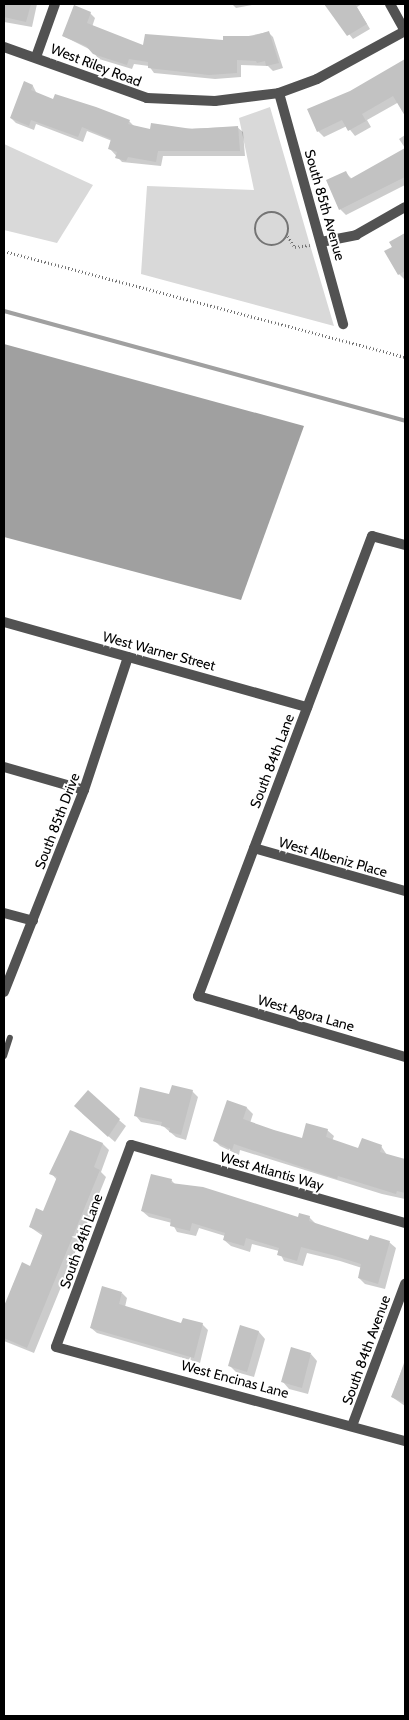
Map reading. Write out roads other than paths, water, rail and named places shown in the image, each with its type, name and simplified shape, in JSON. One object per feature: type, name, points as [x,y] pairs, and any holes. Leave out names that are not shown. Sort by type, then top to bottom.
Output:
[{"type":"street","points":[[36,57],[55,4]]},
{"type":"street","points":[[390,4],[405,31]]},
{"type":"street","name":"West Riley Road","points":[[4,47],[147,98],[215,101],[279,93],[348,64],[405,31]]},
{"type":"street","name":"South 85th Avenue","points":[[279,93],[343,324]]},
{"type":"street","points":[[321,242],[356,235],[405,207]]},
{"type":"street","name":"South 84th Lane","points":[[198,996],[372,536],[405,546]]},
{"type":"street","name":"West Warner Street","points":[[4,622],[307,706]]},
{"type":"street","name":"South 85th Drive","points":[[4,992],[84,790],[128,657]]},
{"type":"street","points":[[4,767],[84,790]]},
{"type":"street","name":"West Albeniz Place","points":[[254,848],[405,891]]},
{"type":"street","points":[[4,913],[33,921]]},
{"type":"street","name":"West Agora Lane","points":[[198,996],[405,1057]]},
{"type":"street","name":"South 84th Lane","points":[[56,1347],[131,1145]]},
{"type":"street","name":"West Atlantis Way","points":[[131,1145],[405,1223]]},
{"type":"street","name":"South 84th Avenue","points":[[352,1426],[405,1284]]},
{"type":"street","name":"West Encinas Lane","points":[[56,1347],[405,1441]]},
{"type":"lane","points":[[4,1056],[10,1038]]},
{"type":"waterway","points":[[4,311],[405,421]]}]
